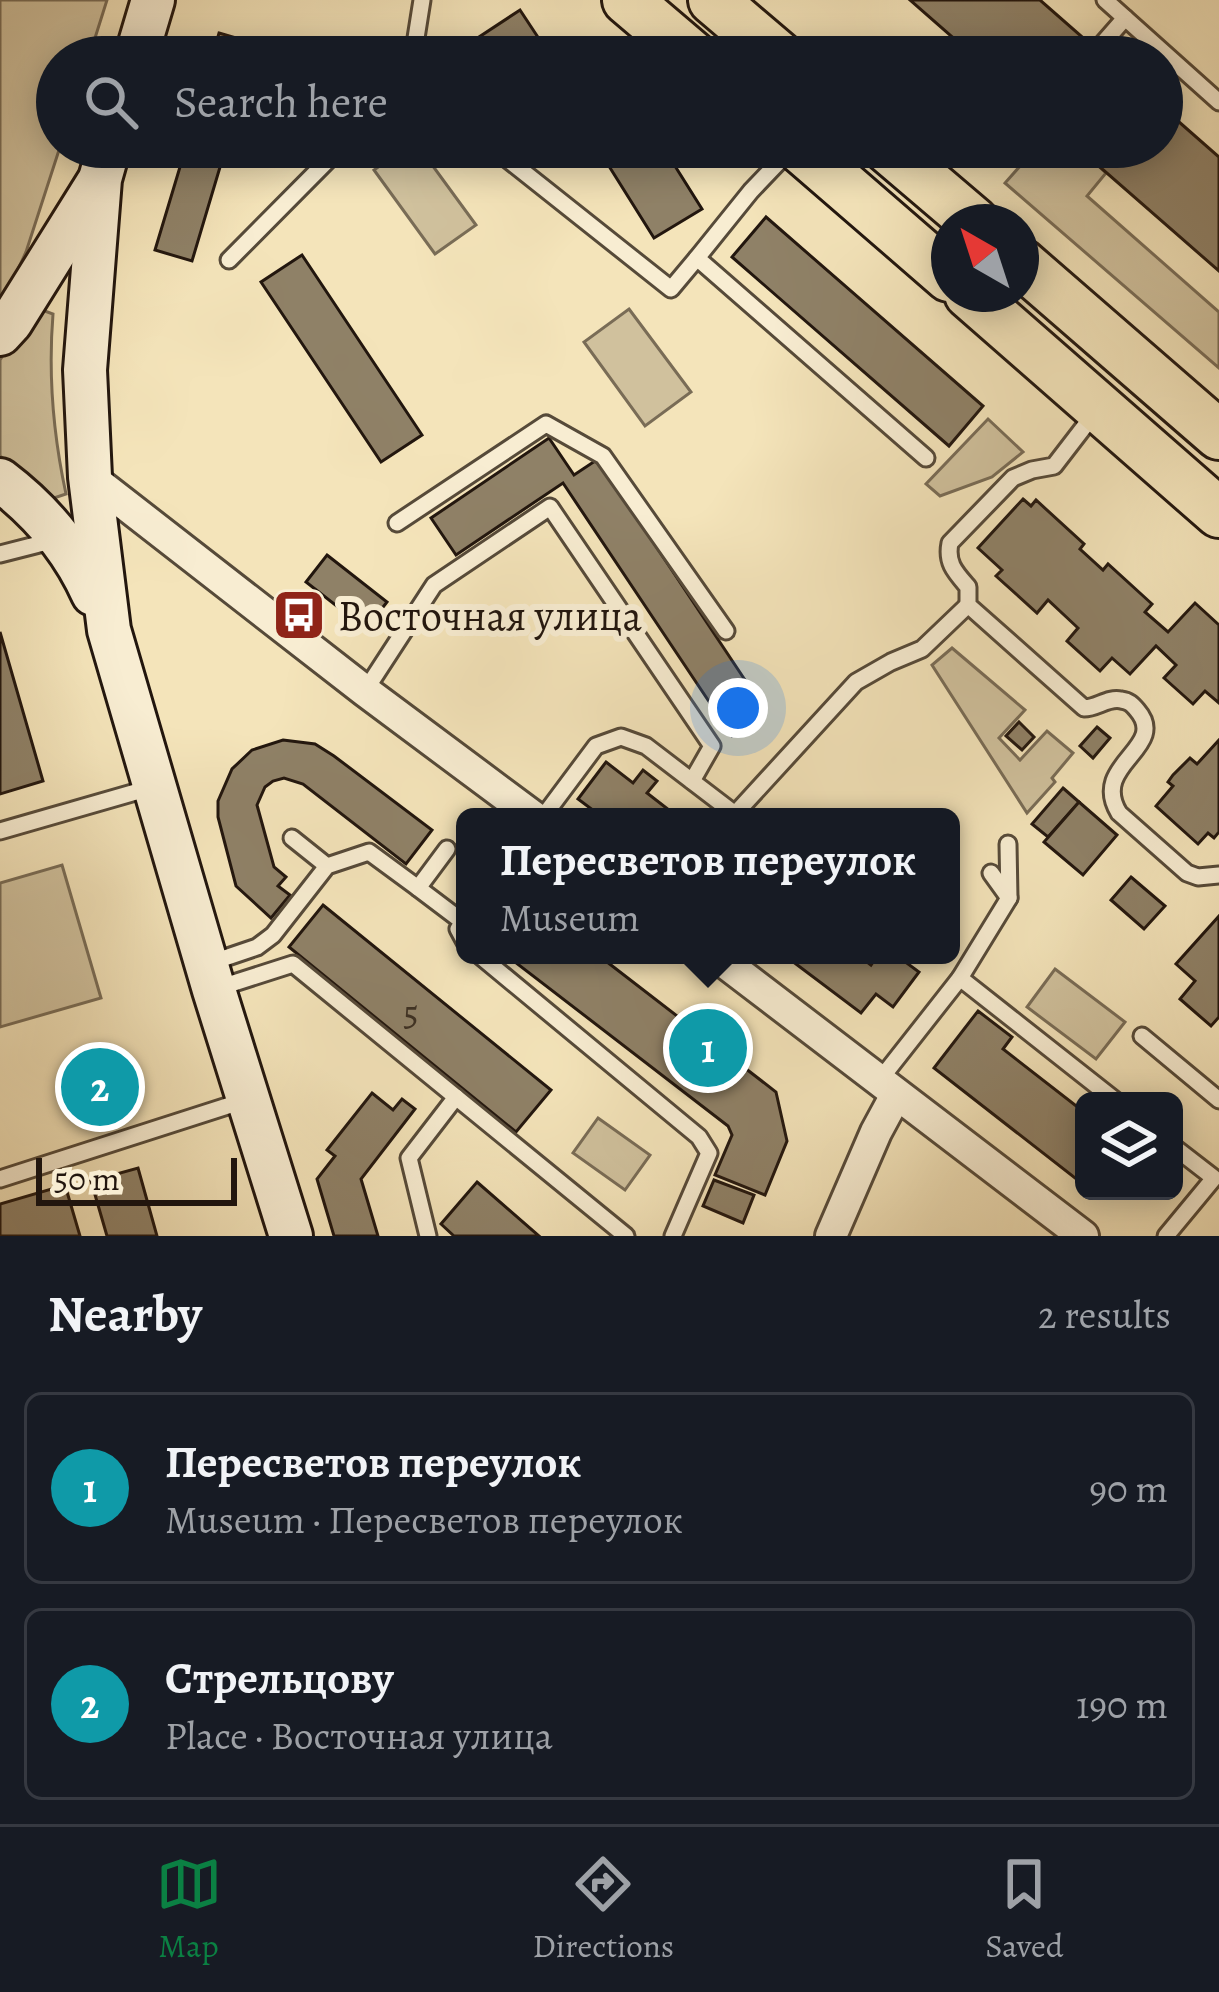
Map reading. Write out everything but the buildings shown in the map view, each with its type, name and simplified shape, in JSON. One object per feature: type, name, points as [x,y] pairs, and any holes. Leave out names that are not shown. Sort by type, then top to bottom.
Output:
[{"type":"main road","points":[[142,36],[153,0]]},
{"type":"main road","points":[[627,0],[669,36]]},
{"type":"main road","points":[[713,0],[755,36]]},
{"type":"main road","points":[[0,334],[102,168]]},
{"type":"main road","points":[[105,168],[85,370],[90,477],[109,630]]},
{"type":"main road","points":[[821,168],[931,262]]},
{"type":"main road","points":[[911,168],[953,204]]},
{"type":"main road","points":[[1039,279],[1219,436]]},
{"type":"main road","points":[[990,312],[1219,513]]},
{"type":"main road","points":[[0,480],[62,538],[109,630],[291,1236]]},
{"type":"street","points":[[90,477],[365,691],[527,808]]},
{"type":"street","points":[[727,964],[1083,1236]]},
{"type":"street","points":[[831,1236],[876,1132],[887,1088]]},
{"type":"lane","points":[[416,36],[422,0]]},
{"type":"lane","points":[[1105,0],[1145,36]]},
{"type":"lane","points":[[1109,36],[1125,18]]},
{"type":"lane","points":[[1183,70],[1219,102]]},
{"type":"lane","points":[[229,260],[320,168]]},
{"type":"lane","points":[[518,168],[670,290],[775,168]]},
{"type":"lane","points":[[697,258],[926,458]]},
{"type":"lane","points":[[740,808],[856,682],[922,649],[968,605],[968,586],[947,557],[950,543],[1013,478],[1054,466],[1099,407]]},
{"type":"lane","points":[[397,524],[546,424],[603,456],[726,631]]},
{"type":"lane","points":[[365,691],[434,585],[550,507],[712,746],[692,781]]},
{"type":"lane","points":[[0,554],[62,538]]},
{"type":"lane","points":[[968,605],[1084,708],[1114,699],[1132,704],[1146,728],[1114,778],[1113,803],[1186,874],[1219,874]]},
{"type":"lane","points":[[546,808],[596,746],[621,737],[646,746],[727,808]]},
{"type":"lane","points":[[0,831],[154,787]]},
{"type":"lane","points":[[292,838],[327,866]]},
{"type":"lane","points":[[887,1088],[1010,898],[1008,844]]},
{"type":"lane","points":[[418,888],[447,849]]},
{"type":"lane","points":[[210,977],[273,935],[327,866],[369,852],[456,914]]},
{"type":"lane","points":[[991,874],[1010,898]]},
{"type":"lane","points":[[210,977],[293,964],[626,1236]]},
{"type":"lane","points":[[490,964],[699,1137],[710,1153],[674,1236]]},
{"type":"lane","points":[[959,978],[1105,1092]]},
{"type":"lane","points":[[1142,1036],[1219,1100]]},
{"type":"lane","points":[[428,1236],[409,1158],[456,1097]]},
{"type":"lane","points":[[0,1179],[249,1100]]},
{"type":"lane","points":[[1175,1233],[1216,1175],[1183,1153]]},
{"type":"shaded area","points":[[0,0],[107,0],[96,36],[36,36],[36,168],[53,168],[26,252],[0,308]]},
{"type":"shaded area","points":[[434,168],[476,225],[435,254],[374,170]]},
{"type":"shaded area","points":[[1018,168],[1100,168],[1106,173],[1087,196],[1219,312],[1219,368],[1039,212],[1039,204],[1029,204],[1005,183]]},
{"type":"shaded area","points":[[34,307],[53,314],[53,405],[66,494],[51,499],[0,456],[0,360]]},
{"type":"shaded area","points":[[629,309],[691,392],[645,426],[584,342]]},
{"type":"shaded area","points":[[988,419],[1023,452],[992,477],[940,496],[926,484]]},
{"type":"shaded area","points":[[952,648],[1025,710],[999,738],[1020,760],[1047,731],[1073,753],[1027,813],[932,665]]},
{"type":"shaded area","points":[[62,865],[101,998],[0,1027],[0,883]]},
{"type":"shaded area","points":[[1055,969],[1125,1022],[1096,1059],[1027,1007]]},
{"type":"shaded area","points":[[598,1118],[650,1155],[625,1190],[573,1153]]},
{"type":"place","name":"Восточная улица","points":[[299,615]]},
{"type":"place","name":"Пересветов переулок","points":[[708,1048]]},
{"type":"place","name":"Стрельцову","points":[[100,1087]]}]
